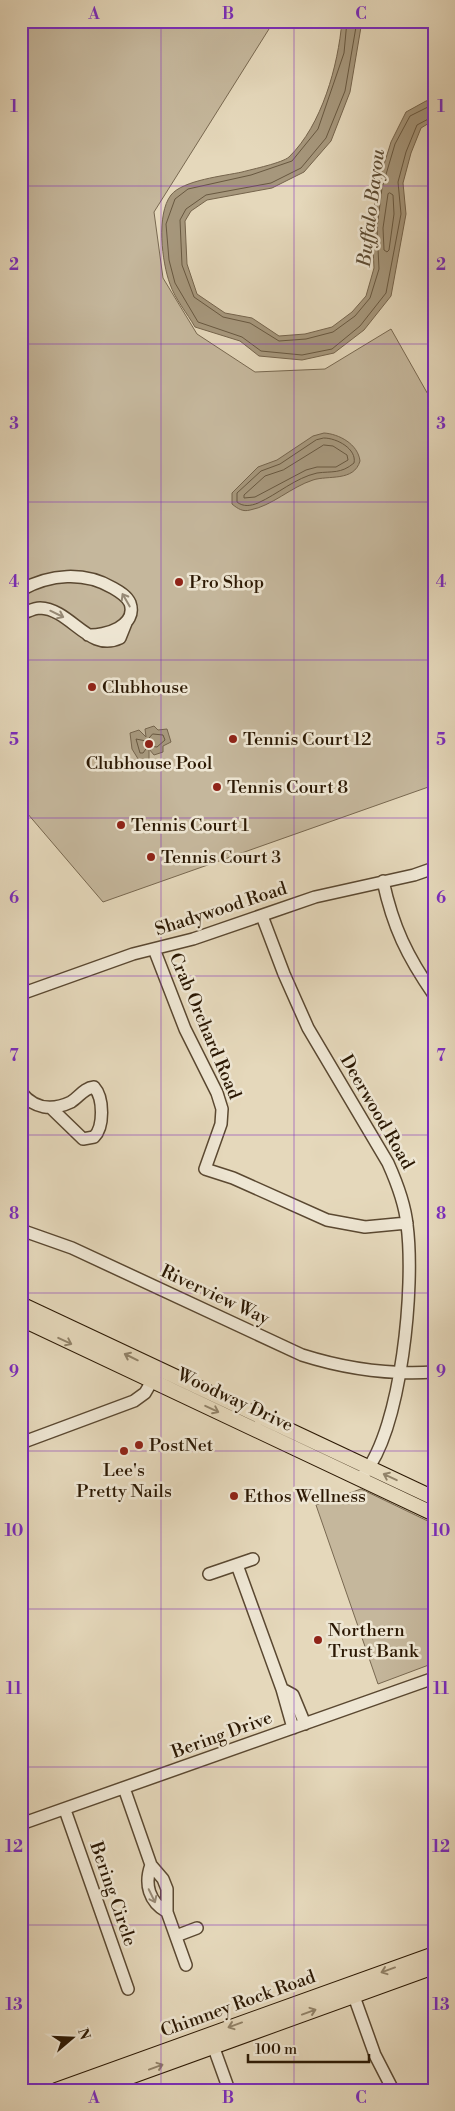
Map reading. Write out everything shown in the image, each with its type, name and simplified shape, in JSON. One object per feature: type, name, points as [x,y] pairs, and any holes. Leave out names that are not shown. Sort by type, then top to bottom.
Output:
[{"type":"main road","name":"Woodway Drive","points":[[21,1304],[46,1324],[155,1376],[255,1422],[370,1468],[434,1498]]},
{"type":"main road","name":"Woodway Drive","points":[[21,1319],[46,1324]]},
{"type":"main road","name":"Woodway Drive","points":[[255,1422],[360,1480],[434,1514]]},
{"type":"main road","name":"Chimney Rock Road","points":[[352,1990],[434,1954]]},
{"type":"main road","name":"Chimney Rock Road","points":[[56,2090],[72,2087],[352,1990],[434,1967]]},
{"type":"main road","name":"Chimney Rock Road","points":[[94,2090],[211,2040]]},
{"type":"street","points":[[21,590],[44,580],[65,576],[82,577],[105,583],[122,593],[130,603],[131,615],[126,623],[118,629],[97,636],[88,635],[54,611],[39,608],[21,614]]},
{"type":"street","name":"Shadywood Road","points":[[23,990],[133,954],[262,916],[315,897],[414,875],[434,868]]},
{"type":"street","points":[[383,881],[399,937],[415,967],[434,995]]},
{"type":"street","name":"Deerwood Road","points":[[262,916],[284,974],[308,1028],[388,1163],[398,1185],[407,1223],[410,1262],[408,1302],[399,1374],[389,1421],[370,1468],[360,1480]]},
{"type":"street","name":"Crab Orchard Road","points":[[154,949],[185,1029],[217,1093],[222,1109],[222,1124],[205,1169],[233,1178],[326,1220],[365,1227],[407,1223]]},
{"type":"street","points":[[21,1092],[41,1107],[51,1108],[71,1102],[88,1088],[94,1087],[98,1092],[99,1099],[100,1129],[94,1138],[83,1139],[51,1108]]},
{"type":"street","name":"Riverview Way","points":[[21,1230],[72,1248],[302,1355],[333,1365],[399,1374],[434,1372]]},
{"type":"street","points":[[21,1443],[134,1401],[145,1393],[155,1376]]},
{"type":"street","points":[[209,1574],[253,1559]]},
{"type":"street","points":[[236,1565],[282,1690],[293,1728]]},
{"type":"street","name":"Bering Drive","points":[[21,1824],[434,1678]]},
{"type":"street","points":[[282,1690],[293,1695],[305,1724]]},
{"type":"street","name":"Bering Circle","points":[[124,1788],[151,1866],[163,1879],[167,1889],[167,1912],[186,1965]]},
{"type":"street","name":"Bering Circle","points":[[65,1810],[128,1989]]},
{"type":"street","name":"Bering Circle","points":[[151,1866],[147,1880],[151,1897],[160,1908],[167,1912]]},
{"type":"street","points":[[176,1936],[197,1928]]},
{"type":"street","points":[[352,1990],[375,2055],[393,2090]]},
{"type":"street","points":[[211,2040],[229,2090]]},
{"type":"shaded area","points":[[21,21],[274,21],[154,212],[163,278],[197,334],[255,372],[325,369],[391,329],[434,405],[434,785],[103,902],[21,806]]},
{"type":"shaded area","points":[[361,1489],[434,1524],[434,1663],[378,1684],[316,1505]]},
{"type":"water","points":[[342,21],[362,21],[350,92],[331,141],[304,172],[272,188],[207,200],[191,211],[185,221],[187,264],[197,294],[225,313],[252,318],[279,336],[305,334],[332,327],[352,312],[366,296],[374,268],[372,228],[377,187],[391,142],[406,112],[426,101],[434,99],[434,120],[421,128],[411,153],[403,183],[406,214],[391,296],[364,330],[334,353],[302,360],[259,356],[240,341],[195,327],[175,295],[167,275],[162,239],[163,214],[166,203],[171,195],[185,186],[204,179],[267,166],[289,157],[311,129],[319,112],[337,57]]},
{"type":"water","points":[[324,433],[336,435],[352,445],[360,461],[357,468],[340,477],[313,480],[305,483],[258,508],[247,511],[238,509],[232,504],[232,493],[258,467],[277,460],[313,436]]},
{"type":"water","name":"Clubhouse Pool","points":[[154,726],[158,730],[167,729],[171,742],[163,746],[163,752],[154,755],[149,749],[149,759],[140,762],[132,749],[130,733],[139,730],[146,737],[145,729]]},
{"type":"place","name":"Pro Shop","points":[[179,582]]},
{"type":"place","name":"Clubhouse","points":[[92,687]]},
{"type":"place","name":"Tennis Court 12","points":[[233,739]]},
{"type":"place","name":"Clubhouse Pool","points":[[149,744]]},
{"type":"place","name":"Tennis Court 8","points":[[217,787]]},
{"type":"place","name":"Tennis Court 1","points":[[121,825]]},
{"type":"place","name":"Tennis Court 3","points":[[151,857]]},
{"type":"place","name":"PostNet","points":[[139,1445]]},
{"type":"place","name":"Lee's Pretty Nails","points":[[124,1451]]},
{"type":"place","name":"Ethos Wellness","points":[[234,1496]]},
{"type":"place","name":"Northern Trust Bank","points":[[318,1640]]},
{"type":"water label","name":"Buffalo Bayou","points":[[371,208]]}]
